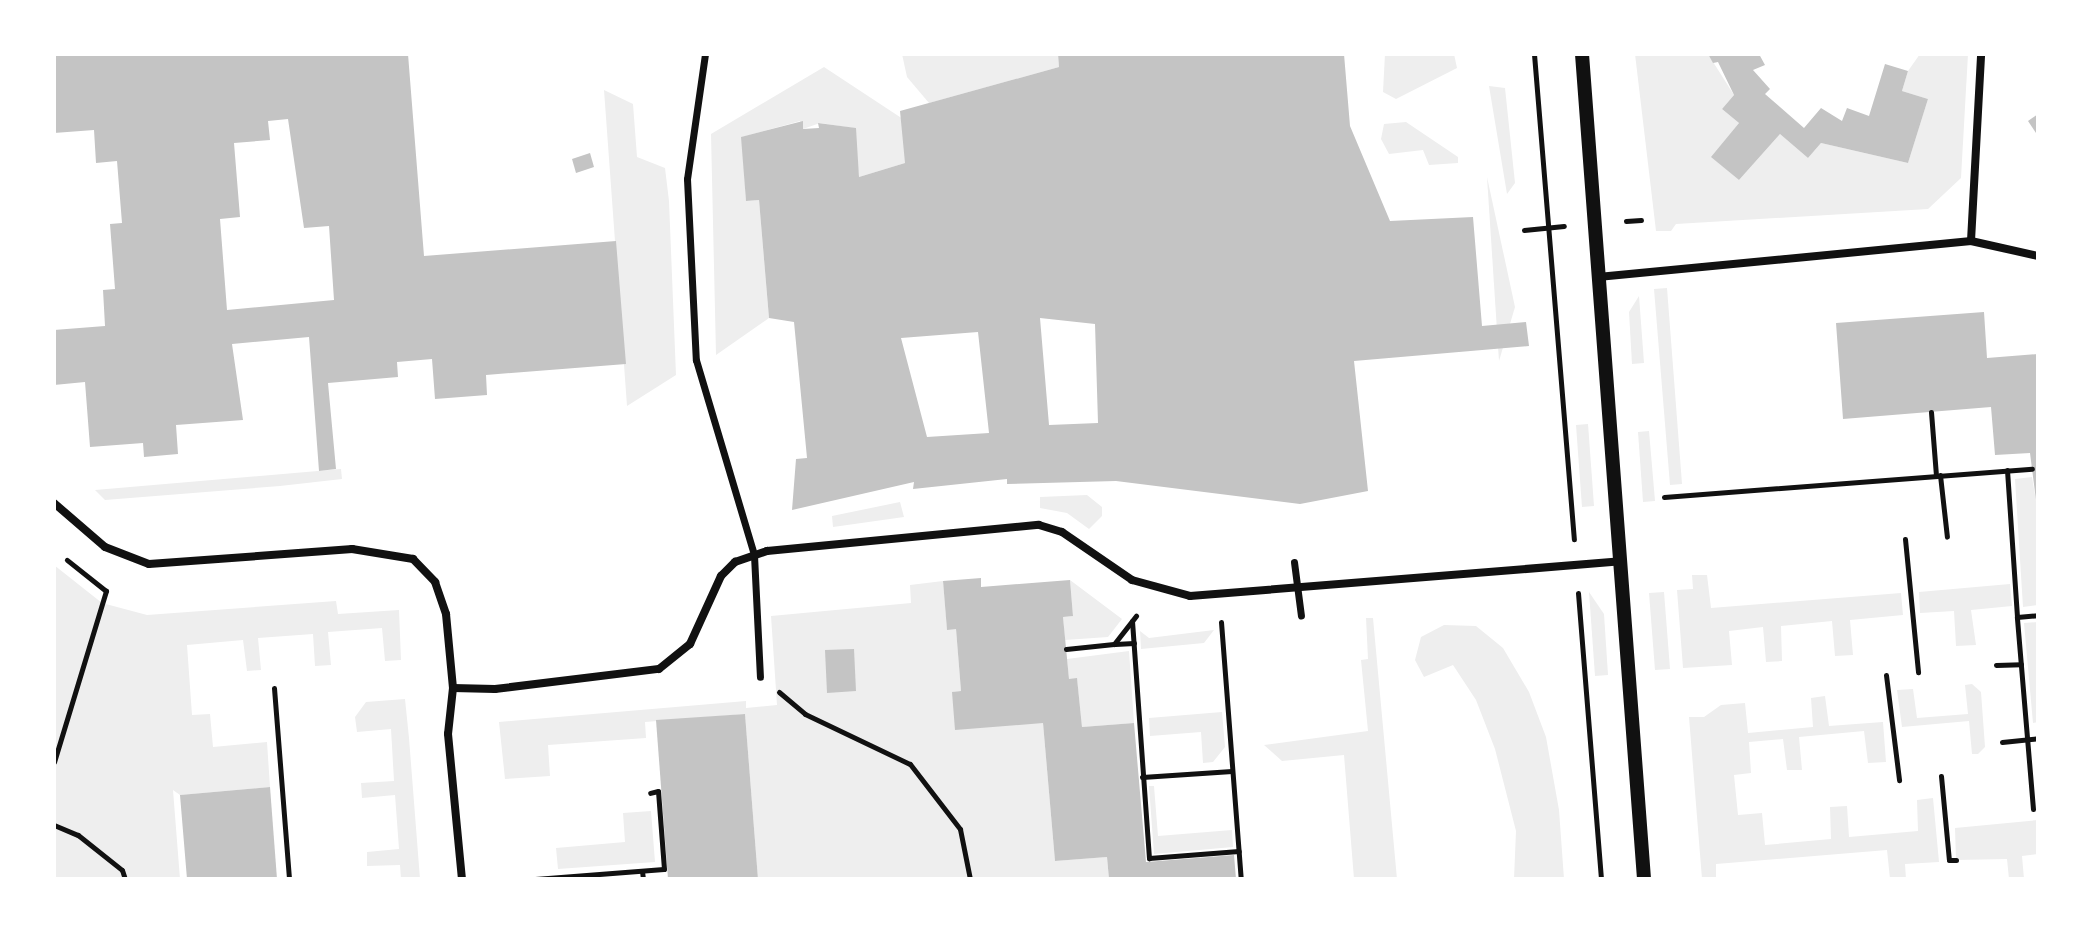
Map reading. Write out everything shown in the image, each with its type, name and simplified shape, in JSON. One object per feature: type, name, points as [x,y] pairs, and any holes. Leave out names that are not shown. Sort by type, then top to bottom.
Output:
[{"type":"street","points":[[705,54],[687,179],[696,360],[754,555],[760,677]]},
{"type":"street","points":[[1582,54],[1644,879]]},
{"type":"street","points":[[1971,241],[1981,54]]},
{"type":"street","points":[[1597,277],[1971,241],[2038,256]]},
{"type":"street","points":[[54,503],[105,547],[149,564],[352,549],[413,559],[435,582],[446,614],[453,688],[448,734],[462,879]]},
{"type":"street","points":[[453,688],[524,687],[659,669],[690,644],[721,576],[754,555],[767,551],[1039,525],[1062,532],[1132,580],[1154,589],[1190,596],[1621,561]]},
{"type":"street","points":[[1294,562],[1301,616]]},
{"type":"path","points":[[1534,54],[1601,879]]},
{"type":"path","points":[[1931,412],[1947,537]]},
{"type":"path","points":[[1664,497],[2032,469]]},
{"type":"path","points":[[2007,470],[2009,531],[2033,809]]},
{"type":"path","points":[[1905,539],[1918,672]]},
{"type":"path","points":[[54,762],[106,591],[67,560]]},
{"type":"path","points":[[2017,617],[2038,615]]},
{"type":"path","points":[[1114,644],[1134,619],[1149,858],[1239,851]]},
{"type":"path","points":[[1221,622],[1241,879]]},
{"type":"path","points":[[1066,649],[1134,643]]},
{"type":"path","points":[[1996,665],[2021,664]]},
{"type":"path","points":[[1886,675],[1899,780]]},
{"type":"path","points":[[760,677],[805,714],[910,764],[960,829],[970,879]]},
{"type":"path","points":[[274,688],[289,879]]},
{"type":"path","points":[[2002,742],[2038,738]]},
{"type":"path","points":[[1142,777],[1232,771]]},
{"type":"path","points":[[1941,776],[1949,860],[1956,860]]},
{"type":"path","points":[[535,879],[664,869],[658,791],[650,793]]},
{"type":"path","points":[[54,825],[78,835],[122,870],[125,879]]},
{"type":"path","points":[[642,871],[643,879]]},
{"type":"shaded area","points":[[902,54],[1058,54],[1059,67],[929,103],[907,77]]},
{"type":"shaded area","points":[[1385,54],[1454,54],[1457,68],[1396,99],[1383,92]]},
{"type":"shaded area","points":[[1635,54],[1708,54],[1734,95],[1722,109],[1739,123],[1712,157],[1739,180],[1780,134],[1808,158],[1821,143],[1908,163],[1928,99],[1902,91],[1908,71],[1920,54],[1968,54],[1961,178],[1928,209],[1676,224],[1671,231],[1656,231]]},
{"type":"shaded area","points":[[824,67],[906,121],[905,163],[859,177],[853,128],[820,123],[803,129],[800,121],[742,137],[746,201],[759,200],[769,318],[716,355],[711,134]]},
{"type":"shaded area","points":[[1489,86],[1505,88],[1515,183],[1507,194]]},
{"type":"shaded area","points":[[604,90],[633,104],[637,157],[665,168],[669,201],[676,375],[627,406]]},
{"type":"shaded area","points":[[1406,122],[1458,157],[1458,163],[1429,165],[1423,150],[1389,154],[1381,139],[1384,124]]},
{"type":"shaded area","points":[[1487,177],[1515,307],[1499,361]]},
{"type":"shaded area","points":[[1667,288],[1682,484],[1670,485],[1654,289]]},
{"type":"shaded area","points":[[1639,296],[1644,363],[1632,364],[1629,312]]},
{"type":"shaded area","points":[[1588,424],[1594,506],[1582,507],[1576,425]]},
{"type":"shaded area","points":[[1649,431],[1655,501],[1643,502],[1638,432]]},
{"type":"shaded area","points":[[341,469],[342,479],[280,486],[105,500],[95,490]]},
{"type":"shaded area","points":[[2032,477],[2038,513],[2038,605],[2023,607],[2015,479]]},
{"type":"shaded area","points":[[1087,495],[1102,507],[1102,516],[1089,529],[1067,513],[1040,508],[1040,497]]},
{"type":"shaded area","points":[[900,502],[904,517],[833,527],[832,516]]},
{"type":"shaded area","points":[[54,565],[102,603],[147,615],[336,601],[338,614],[399,610],[401,660],[385,661],[382,628],[328,632],[331,665],[315,666],[313,634],[258,638],[261,670],[247,671],[243,640],[187,645],[192,715],[210,714],[213,747],[267,742],[270,787],[180,795],[173,790],[180,879],[54,879]]},
{"type":"shaded area","points":[[1692,575],[1707,575],[1711,608],[1901,593],[1903,615],[1850,620],[1853,655],[1835,656],[1832,621],[1781,626],[1782,661],[1766,662],[1763,627],[1729,631],[1732,665],[1683,668],[1677,590],[1693,589]]},
{"type":"shaded area","points":[[1070,580],[1122,619],[1108,637],[1065,640],[1063,617],[1073,616]]},
{"type":"shaded area","points":[[943,581],[947,629],[956,629],[961,691],[953,692],[1043,723],[1055,861],[1107,857],[1109,879],[758,879],[745,714],[645,722],[646,738],[548,745],[550,776],[505,779],[499,722],[746,701],[746,708],[777,705],[771,616],[911,603],[910,585]]},
{"type":"shaded area","points":[[2010,584],[2012,606],[1971,610],[1976,645],[1956,646],[1954,611],[1920,613],[1919,592]]},
{"type":"shaded area","points":[[1589,592],[1604,614],[1608,675],[1595,676]]},
{"type":"shaded area","points":[[1664,592],[1670,669],[1655,670],[1649,593]]},
{"type":"shaded area","points":[[1366,618],[1373,618],[1397,879],[1354,879],[1344,755],[1282,761],[1264,745],[1368,731],[1361,660],[1368,659]]},
{"type":"shaded area","points":[[2038,622],[2038,722],[2033,723],[2024,623]]},
{"type":"shaded area","points":[[1444,625],[1476,626],[1503,648],[1529,692],[1546,737],[1559,810],[1564,879],[1514,879],[1516,831],[1495,749],[1476,700],[1453,665],[1424,677],[1415,660],[1421,637]]},
{"type":"shaded area","points":[[1214,630],[1204,643],[1141,649],[1140,631],[1149,638]]},
{"type":"shaded area","points":[[1129,651],[1134,723],[1082,727],[1077,679],[1069,679],[1067,659]]},
{"type":"shaded area","points":[[1972,684],[1981,692],[1985,747],[1978,754],[1972,754],[1969,721],[1902,727],[1897,690],[1913,689],[1917,718],[1968,714],[1965,685]]},
{"type":"shaded area","points":[[1825,696],[1829,726],[1883,722],[1886,762],[1868,763],[1864,731],[1799,737],[1802,770],[1787,770],[1783,739],[1749,742],[1751,773],[1734,775],[1738,815],[1762,813],[1765,845],[1831,839],[1830,807],[1847,806],[1849,837],[1918,831],[1917,800],[1933,798],[1939,862],[1905,864],[1906,879],[1890,879],[1887,850],[1716,864],[1716,879],[1702,879],[1689,717],[1704,717],[1721,705],[1745,703],[1748,733],[1813,727],[1811,698]]},
{"type":"shaded area","points":[[405,699],[420,879],[401,879],[400,865],[367,866],[367,852],[399,849],[395,795],[362,798],[361,783],[394,781],[391,729],[357,732],[355,717],[366,702]]},
{"type":"shaded area","points":[[1222,712],[1225,747],[1213,762],[1203,763],[1201,732],[1150,736],[1149,718]]},
{"type":"shaded area","points":[[1149,786],[1154,786],[1158,836],[1232,830],[1233,847],[1154,854]]},
{"type":"shaded area","points":[[651,811],[655,862],[558,869],[556,848],[625,842],[623,813]]},
{"type":"shaded area","points":[[2038,820],[2038,854],[2022,856],[2024,879],[2009,879],[2007,859],[1956,860],[1955,828]]},
{"type":"building","points":[[54,54],[408,54],[424,256],[616,241],[626,364],[486,375],[487,395],[435,399],[432,359],[397,362],[398,377],[328,383],[336,469],[319,471],[309,337],[232,344],[243,420],[176,425],[178,454],[144,457],[143,443],[90,447],[85,382],[54,385],[54,330],[105,326],[103,290],[115,289],[110,224],[122,223],[117,161],[96,163],[94,130],[54,133]],"holes":[[[288,119],[304,228],[329,226],[334,300],[227,310],[220,219],[240,217],[234,143],[270,140],[268,121]]]},
{"type":"building","points":[[1058,54],[1344,54],[1350,126],[1390,221],[1473,217],[1482,326],[1526,322],[1529,346],[1354,361],[1368,491],[1300,504],[1116,481],[1007,484],[1007,479],[913,489],[914,482],[792,510],[796,459],[807,458],[794,322],[769,318],[759,200],[746,201],[741,137],[803,121],[803,129],[819,128],[818,123],[856,128],[859,177],[905,163],[900,111],[1059,67]],"holes":[[[1040,318],[1095,324],[1098,423],[1049,425]],[[978,332],[989,433],[927,437],[901,338]]]},
{"type":"building","points":[[1708,54],[1759,54],[1765,65],[1753,70],[1770,89],[1765,94],[1804,128],[1821,108],[1842,121],[1847,108],[1869,116],[1885,64],[1908,71],[1902,91],[1928,99],[1908,163],[1821,143],[1808,158],[1780,134],[1739,180],[1711,157],[1739,123],[1722,109],[1734,95],[1718,62],[1713,63]]},
{"type":"building","points":[[2038,114],[2038,136],[2028,121]]},
{"type":"building","points":[[590,153],[594,167],[576,173],[572,159]]},
{"type":"building","points":[[1984,312],[1987,358],[2038,354],[2038,516],[2030,453],[1995,455],[1991,407],[1843,419],[1836,323]]},
{"type":"building","points":[[981,578],[981,587],[1070,580],[1073,616],[1063,617],[1069,679],[1077,678],[1082,727],[1134,723],[1146,862],[1234,855],[1236,879],[1109,879],[1107,857],[1055,861],[1043,723],[955,730],[952,692],[961,691],[956,629],[947,630],[943,581]]},
{"type":"building","points":[[854,649],[856,691],[827,693],[825,650]]},
{"type":"building","points":[[745,714],[758,879],[668,879],[656,720]]},
{"type":"building","points":[[270,787],[277,879],[187,879],[180,795]]}]
